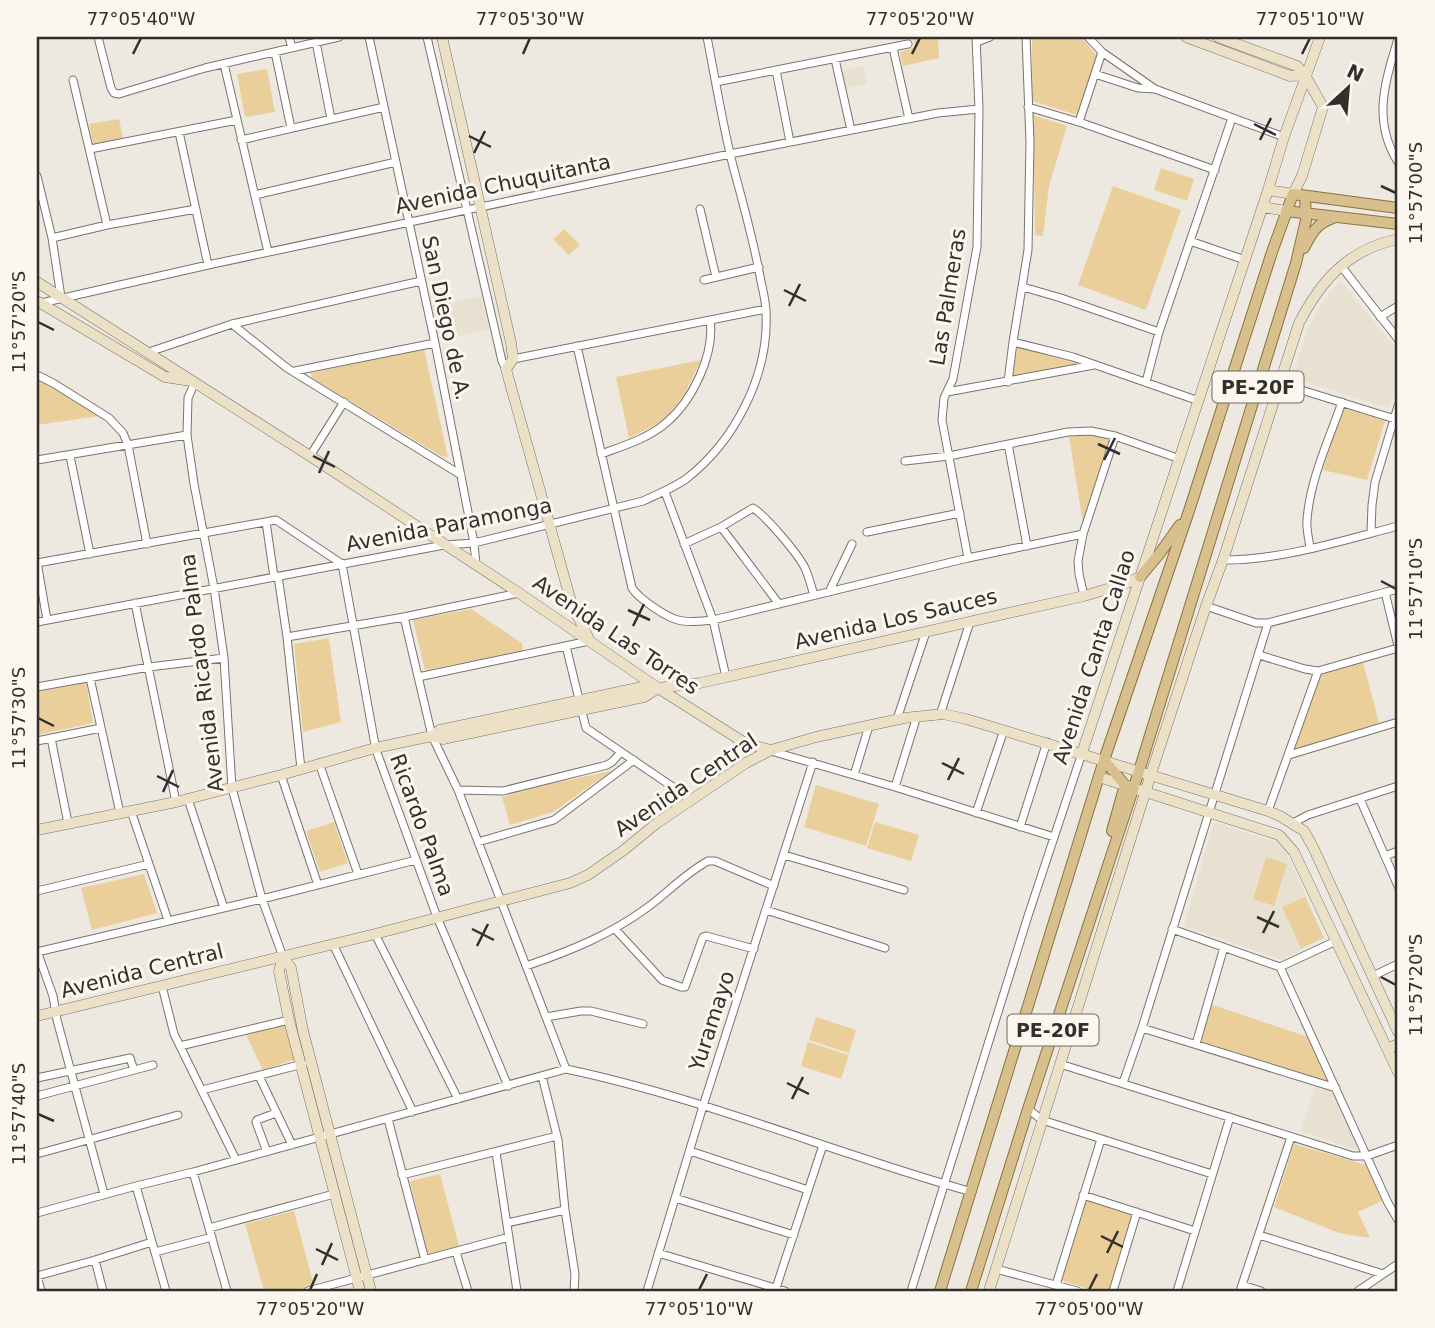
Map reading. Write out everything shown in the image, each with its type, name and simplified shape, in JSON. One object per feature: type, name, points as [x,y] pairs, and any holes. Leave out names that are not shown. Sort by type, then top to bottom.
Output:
[{"type":"main road","points":[[1293,194],[1398,208]]},
{"type":"main road","name":"Avenida Canta Callao","points":[[940,1291],[1104,760],[1293,194]]},
{"type":"main road","name":"Avenida Canta Callao","points":[[971,1291],[1130,787],[1139,771],[1296,263],[1306,213],[1305,195]]},
{"type":"main road","points":[[1286,211],[1398,223]]},
{"type":"main road","points":[[1296,263],[1312,233],[1326,220],[1336,216]]},
{"type":"main road","points":[[1140,577],[1189,511]]},
{"type":"main road","points":[[1104,760],[1130,787]]},
{"type":"street","points":[[98,37],[111,88],[114,93],[119,94],[224,64],[339,37]]},
{"type":"street","points":[[289,37],[292,48]]},
{"type":"street","name":"San Diego de A.","points":[[369,37],[435,342],[476,565]]},
{"type":"street","points":[[418,677],[590,641],[572,606],[502,361],[427,37]]},
{"type":"street","points":[[442,37],[511,343],[513,359],[506,369]]},
{"type":"street","name":"Avenida Paramonga","points":[[37,622],[444,545],[474,543],[643,501],[685,480],[729,436],[760,371],[767,329],[759,267],[730,154],[707,37]]},
{"type":"street","points":[[976,39],[990,37]]},
{"type":"street","points":[[1008,382],[1028,250],[1030,217],[1026,37]]},
{"type":"street","points":[[1088,37],[1102,52],[1156,89],[1284,137]]},
{"type":"street","points":[[1186,37],[1290,76],[1305,75]]},
{"type":"street","points":[[1217,37],[1297,66],[1305,75]]},
{"type":"street","points":[[1247,48],[1251,37]]},
{"type":"street","name":"Avenida Canta Callao","points":[[911,1291],[1054,837],[1284,137],[1320,37]]},
{"type":"street","name":"Las Palmeras","points":[[968,558],[942,420],[944,398],[953,379],[977,247],[979,109],[976,39]]},
{"type":"street","points":[[1398,39],[1396,54],[1386,78],[1382,111],[1386,137],[1398,162]]},
{"type":"street","points":[[316,42],[331,119]]},
{"type":"street","points":[[716,82],[908,44]]},
{"type":"street","points":[[893,48],[909,119]]},
{"type":"street","points":[[275,52],[291,128]]},
{"type":"street","points":[[1079,122],[1102,52]]},
{"type":"street","points":[[835,59],[852,130]]},
{"type":"street","points":[[224,64],[268,252]]},
{"type":"street","points":[[776,70],[790,142]]},
{"type":"street","points":[[1095,74],[1138,88],[1156,89]]},
{"type":"street","name":"Avenida Canta Callao","points":[[1293,194],[1302,176],[1323,107],[1305,75]]},
{"type":"street","points":[[72,80],[107,225]]},
{"type":"street","points":[[241,140],[384,107]]},
{"type":"street","points":[[1028,107],[1215,170]]},
{"type":"street","name":"Avenida Chuquitanta","points":[[38,302],[730,154],[939,113],[979,109]]},
{"type":"street","points":[[1146,382],[1159,332],[1232,118]]},
{"type":"street","points":[[90,149],[237,120]]},
{"type":"street","points":[[179,132],[208,265]]},
{"type":"street","points":[[255,195],[396,162]]},
{"type":"street","points":[[37,176],[52,238],[61,297]]},
{"type":"street","name":"Avenida Canta Callao","points":[[1302,176],[1305,195]]},
{"type":"street","points":[[1268,190],[1293,194]]},
{"type":"street","points":[[1262,207],[1286,211]]},
{"type":"street","points":[[52,238],[196,209]]},
{"type":"street","points":[[700,209],[716,277]]},
{"type":"street","points":[[37,210],[46,216]]},
{"type":"street","points":[[989,1291],[1292,340],[1317,290],[1340,266],[1368,248],[1398,239]]},
{"type":"street","points":[[1191,241],[1245,260]]},
{"type":"street","points":[[1340,266],[1398,340]]},
{"type":"street","points":[[704,280],[759,267]]},
{"type":"street","points":[[149,352],[232,324],[421,281]]},
{"type":"street","name":"Avenida Las Torres","points":[[37,282],[310,456],[745,743],[1054,837]]},
{"type":"street","points":[[1023,287],[1159,332]]},
{"type":"street","name":"Avenida Las Torres","points":[[38,302],[164,377],[195,382]]},
{"type":"street","points":[[1380,317],[1398,306]]},
{"type":"street","points":[[513,359],[766,309]]},
{"type":"street","points":[[601,454],[631,444],[649,434],[666,423],[680,408],[705,365],[710,346],[710,320]]},
{"type":"street","points":[[232,324],[287,368],[461,475]]},
{"type":"street","points":[[294,372],[435,342]]},
{"type":"street","points":[[1013,342],[1073,357],[1199,401]]},
{"type":"street","points":[[577,346],[632,588],[636,595],[672,618],[687,621],[713,620],[968,558],[1083,534]]},
{"type":"street","points":[[947,393],[1094,365]]},
{"type":"street","points":[[37,375],[109,418],[123,433],[128,445],[147,544]]},
{"type":"street","name":"Avenida Ricardo Palma","points":[[195,382],[188,398],[187,435],[224,658],[232,788],[262,899],[283,957],[291,968],[307,1063],[362,1278],[360,1291]]},
{"type":"street","points":[[1279,383],[1396,419]]},
{"type":"street","points":[[310,456],[344,402]]},
{"type":"street","points":[[1310,548],[1306,523],[1309,504],[1317,471],[1342,402]]},
{"type":"street","points":[[1371,533],[1375,482],[1398,406]]},
{"type":"street","points":[[905,461],[949,456],[1068,432],[1091,431],[1115,436],[1180,458]]},
{"type":"street","points":[[37,460],[187,435]]},
{"type":"street","points":[[1084,596],[1078,561],[1083,534],[1115,436]]},
{"type":"street","points":[[1008,444],[1027,546]]},
{"type":"street","points":[[70,456],[90,554]]},
{"type":"street","points":[[665,492],[713,620],[726,677]]},
{"type":"street","points":[[684,544],[753,508],[804,566],[814,595]]},
{"type":"street","points":[[867,532],[960,513]]},
{"type":"street","points":[[47,620],[37,563],[276,520],[342,564]]},
{"type":"street","points":[[266,522],[287,637],[301,769]]},
{"type":"street","points":[[1223,560],[1258,559],[1398,526]]},
{"type":"street","points":[[721,527],[779,604]]},
{"type":"street","points":[[829,592],[852,544]]},
{"type":"street","name":"Ricardo Palma","points":[[342,564],[375,748],[437,917],[508,1086]]},
{"type":"street","name":"Avenida Los Sauces","points":[[37,830],[176,802],[375,748],[432,736],[440,730],[580,707],[642,687],[700,683],[1084,596],[1140,577]]},
{"type":"street","points":[[1206,606],[1256,623],[1268,623],[1398,589]]},
{"type":"street","points":[[1259,655],[1305,670],[1318,671],[1398,647],[1385,592]]},
{"type":"street","points":[[287,637],[404,617],[519,593]]},
{"type":"street","points":[[135,603],[176,802]]},
{"type":"street","points":[[404,617],[432,736],[458,790],[566,1069]]},
{"type":"street","points":[[940,715],[970,622]]},
{"type":"street","points":[[1123,1083],[1268,623]]},
{"type":"street","points":[[897,719],[926,632]]},
{"type":"street","points":[[566,646],[586,728],[692,800]]},
{"type":"street","points":[[37,687],[149,667],[224,658]]},
{"type":"street","points":[[1268,811],[1318,671]]},
{"type":"street","points":[[90,678],[120,813]]},
{"type":"street","name":"Avenida Central","points":[[37,1016],[283,957],[570,883],[588,875],[657,823],[746,763],[771,750],[897,719],[940,715],[966,719],[1152,774],[1268,811],[1293,823],[1304,831],[1313,846],[1397,1027]]},
{"type":"street","points":[[895,787],[917,716]]},
{"type":"street","points":[[1289,755],[1398,722]]},
{"type":"street","points":[[854,775],[869,726]]},
{"type":"street","points":[[37,741],[101,728]]},
{"type":"street","points":[[976,813],[1004,730]]},
{"type":"street","points":[[51,738],[68,823]]},
{"type":"street","points":[[1020,827],[1046,743]]},
{"type":"street","points":[[458,790],[503,791],[607,765],[621,752]]},
{"type":"street","points":[[478,842],[554,820],[634,760]]},
{"type":"street","name":"Yuramayo","points":[[648,1291],[813,762]]},
{"type":"street","points":[[319,763],[358,874]]},
{"type":"street","points":[[281,775],[318,885]]},
{"type":"street","points":[[1099,777],[1279,835],[1294,852],[1398,1072]]},
{"type":"street","points":[[1293,823],[1308,815],[1398,786]]},
{"type":"street","points":[[188,799],[224,908]]},
{"type":"street","points":[[1360,799],[1398,886]]},
{"type":"street","points":[[131,811],[168,920]]},
{"type":"street","points":[[1385,856],[1398,851]]},
{"type":"street","points":[[784,855],[904,890]]},
{"type":"street","points":[[104,1194],[57,1020],[53,996],[37,951],[416,860]]},
{"type":"street","points":[[526,967],[570,951],[615,929],[711,860],[774,887]]},
{"type":"street","points":[[37,891],[149,864]]},
{"type":"street","points":[[766,910],[885,948]]},
{"type":"street","points":[[615,929],[662,980],[681,987],[685,987],[703,937],[754,949]]},
{"type":"street","points":[[1172,929],[1280,967],[1336,941]]},
{"type":"street","points":[[375,934],[458,1098]]},
{"type":"street","points":[[333,944],[413,1112]]},
{"type":"street","points":[[1196,1044],[1224,947]]},
{"type":"street","name":"Avenida Ricardo Palma","points":[[283,957],[279,971],[289,1020],[307,1063]]},
{"type":"street","points":[[1373,976],[1398,964]]},
{"type":"street","points":[[1280,967],[1398,1220]]},
{"type":"street","points":[[162,986],[174,1034],[236,1160]]},
{"type":"street","points":[[546,1017],[591,1011],[643,1024]]},
{"type":"street","points":[[180,1046],[289,1020]]},
{"type":"street","points":[[1380,1034],[1397,1027]]},
{"type":"street","points":[[1142,1028],[1336,1088]]},
{"type":"street","points":[[1387,1049],[1398,1044]]},
{"type":"street","points":[[37,1078],[130,1058],[134,1070]]},
{"type":"street","points":[[202,1090],[307,1063]]},
{"type":"street","points":[[1060,1064],[1353,1156],[1367,1156],[1398,1144]]},
{"type":"street","points":[[37,1096],[153,1065]]},
{"type":"street","points":[[37,1213],[566,1069],[704,1106],[972,1192]]},
{"type":"street","points":[[259,1076],[292,1145]]},
{"type":"street","points":[[542,1076],[557,1136],[575,1274],[574,1291]]},
{"type":"street","points":[[1028,1109],[1042,1120],[1212,1174]]},
{"type":"street","points":[[267,1152],[256,1122],[276,1113]]},
{"type":"street","points":[[37,1154],[178,1115]]},
{"type":"street","points":[[1177,1291],[1230,1117]]},
{"type":"street","points":[[388,1119],[425,1260]]},
{"type":"street","name":"Avenida Ricardo Palma","points":[[324,1136],[334,1194],[362,1278],[371,1291]]},
{"type":"street","points":[[402,1175],[557,1136]]},
{"type":"street","points":[[1261,1291],[1241,1288],[1291,1137]]},
{"type":"street","points":[[1056,1285],[1101,1139]]},
{"type":"street","points":[[776,1290],[823,1145]]},
{"type":"street","points":[[690,1151],[808,1190]]},
{"type":"street","points":[[496,1152],[517,1291]]},
{"type":"street","points":[[193,1172],[228,1291]]},
{"type":"street","points":[[136,1186],[166,1291]]},
{"type":"street","points":[[209,1228],[334,1194]]},
{"type":"street","points":[[1083,1195],[1195,1231]]},
{"type":"street","points":[[675,1198],[794,1235]]},
{"type":"street","points":[[507,1223],[565,1210]]},
{"type":"street","points":[[1113,1291],[1137,1212]]},
{"type":"street","points":[[1259,1235],[1383,1274]]},
{"type":"street","points":[[155,1252],[212,1237]]},
{"type":"street","points":[[308,1291],[509,1237]]},
{"type":"street","points":[[41,1291],[37,1276],[152,1242]]},
{"type":"street","points":[[456,1252],[468,1291]]},
{"type":"street","points":[[658,1253],[785,1291]]},
{"type":"street","points":[[94,1260],[103,1291]]},
{"type":"street","points":[[1358,1291],[1398,1264]]},
{"type":"street","points":[[996,1269],[1077,1291]]},
{"type":"shaded area","points":[[913,37],[938,37],[939,58],[903,66],[900,52],[915,47]]},
{"type":"shaded area","points":[[1032,37],[1081,37],[1097,56],[1077,115],[1032,101]]},
{"type":"shaded area","points":[[863,66],[867,84],[846,88],[842,71]]},
{"type":"shaded area","points":[[267,69],[275,112],[245,117],[237,74]]},
{"type":"shaded area","points":[[1033,115],[1067,126],[1049,186],[1043,236],[1035,235]]},
{"type":"shaded area","points":[[119,119],[123,138],[93,144],[89,124]]},
{"type":"shaded area","points":[[1161,168],[1194,179],[1187,201],[1154,190]]},
{"type":"shaded area","points":[[1113,186],[1181,210],[1146,310],[1078,285]]},
{"type":"shaded area","points":[[564,229],[580,245],[569,255],[553,239]]},
{"type":"shaded area","points":[[1341,281],[1398,351],[1398,381],[1389,408],[1292,378],[1315,315]]},
{"type":"shaded area","points":[[449,296],[451,303],[481,296],[489,329],[440,340],[431,300]]},
{"type":"shaded area","points":[[1017,345],[1085,364],[1013,377]]},
{"type":"shaded area","points":[[424,349],[448,457],[441,456],[312,378],[311,373]]},
{"type":"shaded area","points":[[701,360],[684,395],[664,420],[629,438],[616,377]]},
{"type":"shaded area","points":[[37,378],[51,385],[99,416],[37,425]]},
{"type":"shaded area","points":[[1343,408],[1385,421],[1367,480],[1323,470]]},
{"type":"shaded area","points":[[1090,434],[1110,440],[1083,523],[1069,437]]},
{"type":"shaded area","points":[[471,609],[522,643],[523,651],[425,670],[413,620]]},
{"type":"shaded area","points":[[329,638],[341,722],[303,732],[294,644]]},
{"type":"shaded area","points":[[1363,662],[1379,723],[1295,749],[1320,673]]},
{"type":"shaded area","points":[[86,682],[93,723],[37,735],[37,692]]},
{"type":"shaded area","points":[[611,771],[553,812],[510,825],[502,797]]},
{"type":"shaded area","points":[[816,785],[879,804],[866,846],[804,827]]},
{"type":"shaded area","points":[[334,822],[348,863],[320,872],[306,831]]},
{"type":"shaded area","points":[[875,822],[919,835],[911,861],[867,848]]},
{"type":"shaded area","points":[[1214,822],[1275,842],[1282,848],[1290,860],[1324,938],[1282,960],[1184,926]]},
{"type":"shaded area","points":[[1266,857],[1287,864],[1274,906],[1253,899]]},
{"type":"shaded area","points":[[144,874],[157,913],[92,930],[81,888]]},
{"type":"shaded area","points":[[1305,897],[1324,938],[1301,948],[1282,907]]},
{"type":"shaded area","points":[[1210,1004],[1308,1037],[1329,1082],[1199,1041]]},
{"type":"shaded area","points":[[816,1017],[856,1030],[849,1053],[809,1040]]},
{"type":"shaded area","points":[[284,1024],[296,1059],[263,1070],[245,1033]]},
{"type":"shaded area","points":[[808,1042],[849,1055],[841,1079],[801,1066]]},
{"type":"shaded area","points":[[1316,1085],[1333,1091],[1358,1147],[1353,1149],[1301,1131]]},
{"type":"shaded area","points":[[1294,1144],[1366,1165],[1382,1201],[1358,1212],[1370,1238],[1339,1233],[1274,1207]]},
{"type":"shaded area","points":[[440,1174],[459,1246],[427,1254],[410,1181]]},
{"type":"shaded area","points":[[1087,1197],[1135,1213],[1111,1291],[1094,1291],[1061,1280]]},
{"type":"shaded area","points":[[294,1211],[314,1286],[292,1291],[264,1291],[245,1224]]}]
